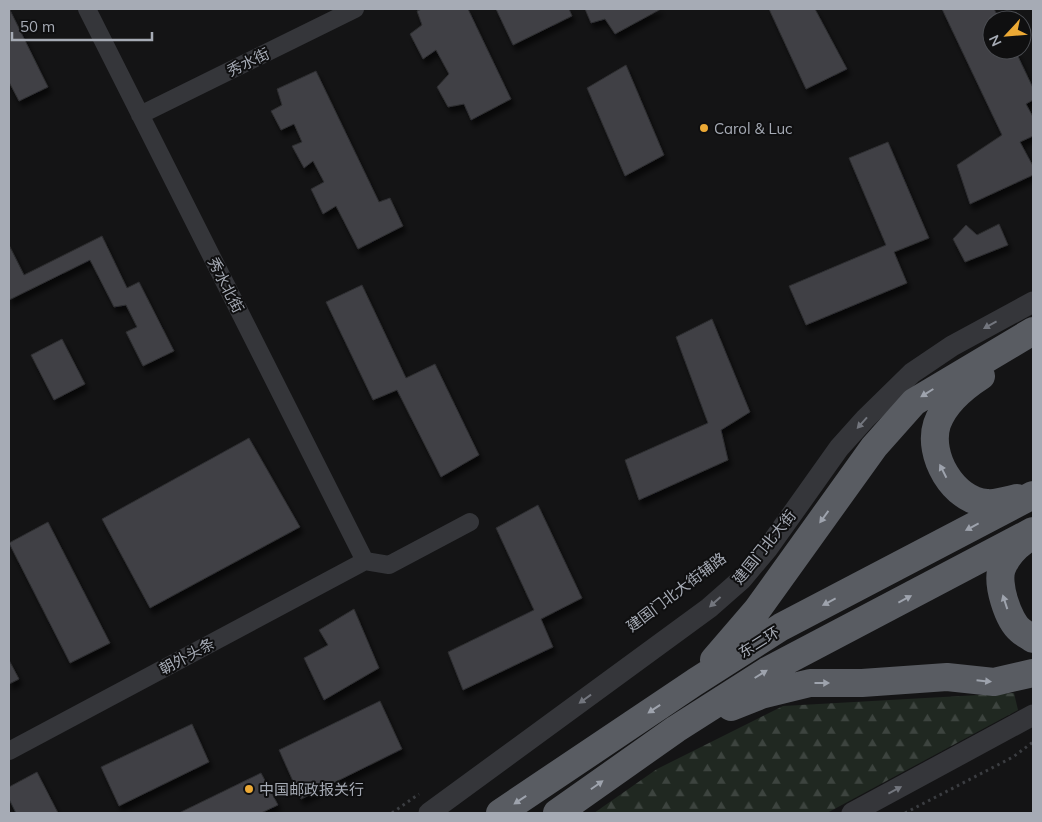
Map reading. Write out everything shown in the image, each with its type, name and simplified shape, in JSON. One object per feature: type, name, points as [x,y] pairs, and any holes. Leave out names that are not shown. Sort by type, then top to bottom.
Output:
[{"type":"highway","points":[[1032,495],[986,504],[969,497],[952,485],[942,471],[935,446],[937,424],[956,396],[989,363],[1033,331]]},
{"type":"highway","points":[[695,682],[757,610],[874,447],[914,402],[989,363],[1033,346]]},
{"type":"highway","name":"东二环","points":[[500,813],[695,682],[781,627],[1032,495]]},
{"type":"highway","points":[[1033,533],[1016,547],[1001,569],[1002,594],[1009,614],[1019,630],[1033,639]]},
{"type":"highway","name":"东二环","points":[[557,813],[676,729],[767,671],[1033,533]]},
{"type":"highway","points":[[676,729],[761,695],[810,683],[862,683],[947,677],[994,682],[1033,673]]},
{"type":"street","name":"秀水北街","points":[[87,9],[365,561]]},
{"type":"street","name":"秀水街","points":[[140,115],[355,9]]},
{"type":"street","name":"建国门北大街","points":[[429,813],[709,608],[742,579],[768,548],[839,448],[865,418],[912,373],[952,346],[1033,302]]},
{"type":"street","points":[[365,561],[390,565],[470,522]]},
{"type":"street","name":"朝外头条","points":[[9,751],[365,561]]},
{"type":"street","points":[[852,813],[1033,715]]},
{"type":"path","points":[[905,813],[1013,756],[1033,742]]},
{"type":"path","points":[[392,813],[423,791]]},
{"type":"green space","points":[[1014,693],[1018,710],[827,813],[594,813],[657,769],[783,706]]},
{"type":"building","points":[[422,9],[468,9],[511,99],[471,120],[464,104],[448,107],[437,87],[449,74],[436,50],[423,59],[410,34],[422,25],[417,11]]},
{"type":"building","points":[[496,9],[569,9],[572,16],[513,45]]},
{"type":"building","points":[[585,9],[661,9],[615,34],[605,19],[591,23]]},
{"type":"building","points":[[769,9],[815,9],[847,69],[806,89]]},
{"type":"building","points":[[942,9],[994,9],[982,10],[982,60],[1020,60],[1033,88],[1033,100],[1026,104],[1033,117],[1033,136],[1020,142],[1033,166],[1033,175],[970,204],[957,165],[1002,135]]},
{"type":"building","points":[[10,10],[48,87],[19,101],[9,82]]},
{"type":"building","points":[[626,65],[664,155],[625,176],[587,88]]},
{"type":"building","points":[[316,71],[379,202],[390,198],[403,226],[358,249],[336,206],[323,214],[311,189],[324,182],[313,161],[304,168],[292,146],[302,142],[294,124],[281,130],[271,111],[282,105],[277,89]]},
{"type":"building","points":[[888,142],[929,238],[894,252],[907,283],[806,325],[789,286],[886,245],[849,158]]},
{"type":"building","points":[[999,224],[1008,245],[965,262],[953,239],[966,225],[977,235]]},
{"type":"building","points":[[102,236],[127,288],[139,282],[174,351],[143,366],[126,332],[137,327],[126,305],[114,307],[90,260],[9,300],[9,245],[24,275]]},
{"type":"building","points":[[362,285],[406,378],[435,364],[479,455],[441,477],[397,390],[373,400],[326,302]]},
{"type":"building","points":[[712,319],[750,412],[721,430],[728,460],[639,500],[625,460],[708,423],[676,337]]},
{"type":"building","points":[[62,339],[85,384],[54,400],[31,355]]},
{"type":"building","points":[[249,438],[300,527],[150,608],[102,519]]},
{"type":"building","points":[[538,505],[582,598],[541,619],[553,647],[463,690],[448,652],[534,610],[496,528]]},
{"type":"building","points":[[48,522],[110,643],[70,663],[9,543]]},
{"type":"building","points":[[354,609],[379,668],[324,700],[304,658],[328,645],[319,630]]},
{"type":"building","points":[[9,660],[19,679],[9,684]]},
{"type":"building","points":[[380,701],[402,749],[301,799],[279,750]]},
{"type":"building","points":[[192,724],[209,762],[119,806],[101,767]]},
{"type":"building","points":[[37,772],[58,813],[16,813],[9,799],[9,787]]},
{"type":"building","name":"中国邮政报关行","points":[[261,773],[278,805],[261,813],[179,813]]},
{"type":"place","name":"Carol & Luc","points":[[704,128]]},
{"type":"place","name":"中国邮政报关行","points":[[249,789]]}]
